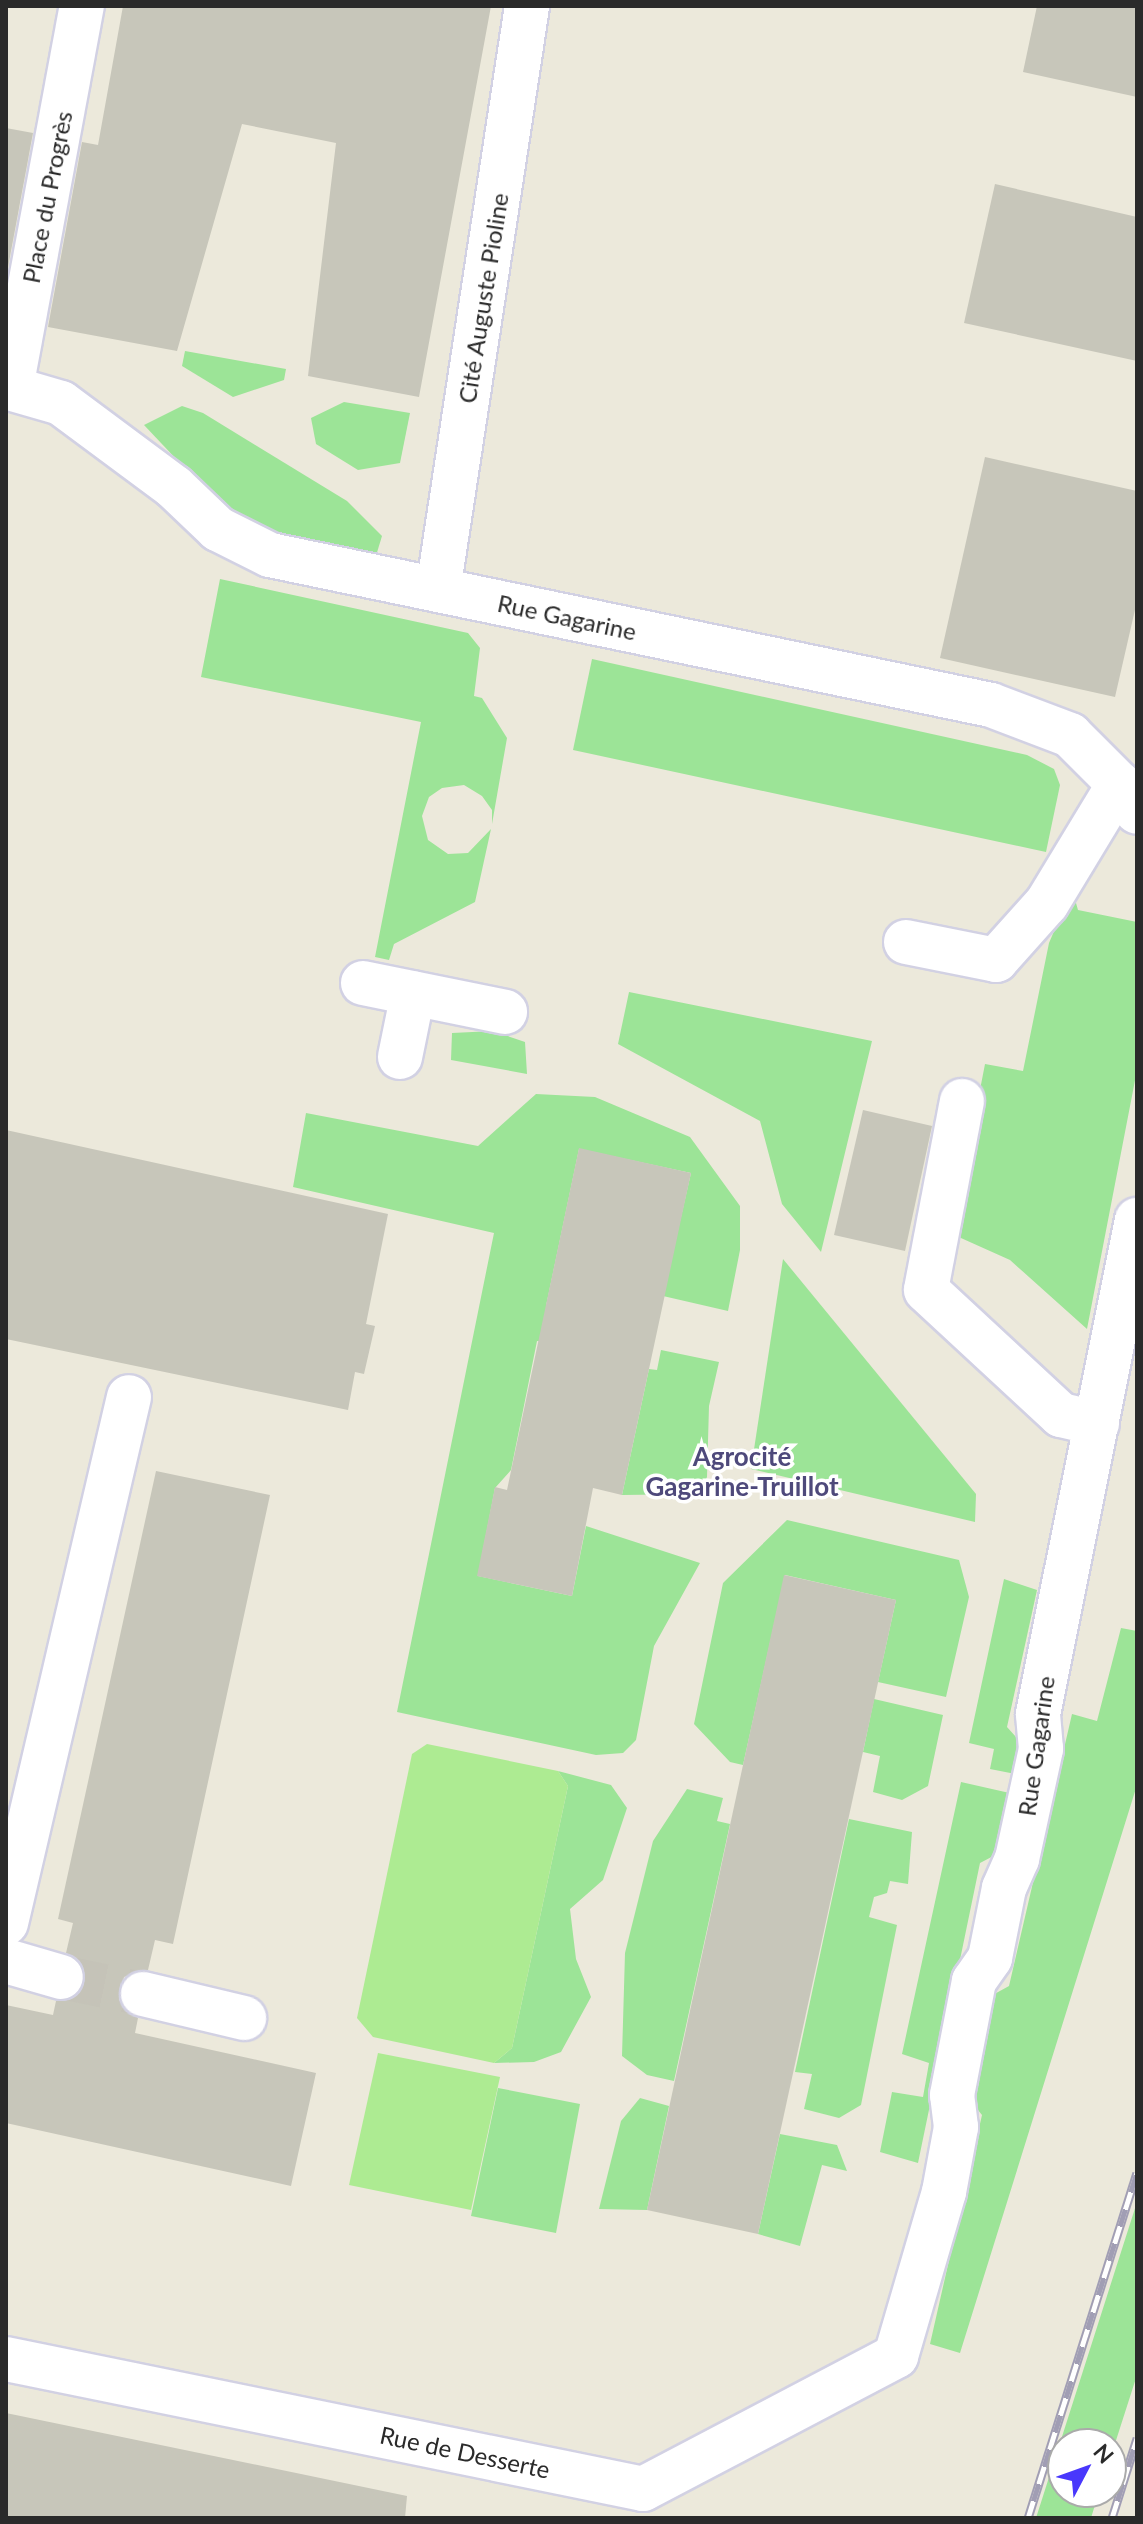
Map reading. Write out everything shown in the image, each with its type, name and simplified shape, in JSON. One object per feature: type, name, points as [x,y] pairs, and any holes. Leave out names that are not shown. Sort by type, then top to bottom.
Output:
[{"type":"street","name":"Place du Progrès","points":[[9,388],[82,6]]},
{"type":"street","name":"Cité Auguste Pioline","points":[[438,590],[527,6]]},
{"type":"street","name":"Rue Gagarine","points":[[9,388],[61,403],[144,464],[218,529],[270,555],[991,705],[1061,730],[1128,798]]},
{"type":"street","points":[[906,942],[996,960],[1047,903],[1128,798]]},
{"type":"street","points":[[363,983],[505,1012]]},
{"type":"street","points":[[400,1057],[413,993]]},
{"type":"street","points":[[962,1101],[926,1290],[1061,1415],[1097,1423]]},
{"type":"street","name":"Rue Gagarine","points":[[896,2356],[944,2192],[956,2127],[952,2095],[974,1981],[990,1958],[1004,1888],[1017,1859],[1041,1749],[1038,1714],[1097,1423],[1129,1309],[1137,1220]]},
{"type":"street","points":[[6,1923],[129,1397]]},
{"type":"street","points":[[6,1961],[61,1977]]},
{"type":"street","points":[[143,1994],[244,2018]]},
{"type":"street","name":"Rue de Desserte","points":[[6,2359],[643,2489],[896,2356]]},
{"type":"green space","points":[[185,351],[286,369],[284,380],[233,397],[182,366]]},
{"type":"green space","points":[[344,402],[410,413],[400,463],[358,470],[316,444],[311,418]]},
{"type":"green space","points":[[182,406],[203,413],[347,501],[382,536],[375,559],[272,536],[230,516],[144,425]]},
{"type":"green space","points":[[220,579],[468,633],[480,648],[474,696],[482,698],[507,738],[492,824],[492,810],[482,796],[464,785],[442,788],[429,797],[422,816],[428,840],[448,854],[468,853],[491,829],[475,902],[394,944],[389,960],[375,957],[421,722],[201,677]]},
{"type":"green space","points":[[592,659],[1027,755],[1054,769],[1060,785],[1046,852],[573,750]]},
{"type":"green space","points":[[1072,889],[1078,910],[1137,922],[1137,1070],[1087,1329],[1010,1260],[952,1234],[985,1064],[1023,1071],[1049,943]]},
{"type":"green space","points":[[629,992],[872,1041],[821,1252],[782,1204],[760,1121],[618,1044]]},
{"type":"green space","points":[[493,1031],[525,1042],[527,1074],[451,1060],[452,1033]]},
{"type":"green space","points":[[536,1094],[595,1097],[690,1137],[740,1206],[740,1250],[728,1311],[663,1296],[691,1173],[579,1149],[546,1306],[548,1342],[537,1341],[511,1470],[495,1488],[478,1576],[572,1596],[586,1526],[700,1563],[654,1646],[636,1740],[623,1753],[596,1755],[397,1712],[494,1233],[293,1187],[306,1113],[478,1146]]},
{"type":"green space","points":[[783,1259],[976,1494],[975,1522],[751,1469]]},
{"type":"green space","points":[[661,1350],[719,1362],[709,1406],[707,1477],[699,1494],[622,1495],[649,1369],[657,1370]]},
{"type":"green space","points":[[787,1520],[959,1560],[969,1597],[946,1697],[878,1682],[896,1600],[785,1575],[743,1765],[730,1762],[694,1724],[723,1583]]},
{"type":"green space","points":[[1004,1579],[1037,1590],[1007,1727],[1026,1748],[1021,1775],[990,1769],[994,1749],[969,1743]]},
{"type":"green space","points":[[1121,1628],[1137,1631],[1137,1785],[960,2353],[930,2344],[982,2115],[969,2099],[989,1997],[1009,1986],[1072,1714],[1097,1721]]},
{"type":"green space","points":[[874,1699],[943,1715],[928,1786],[902,1800],[873,1792],[880,1756],[863,1752]]},
{"type":"green space","points":[[427,1744],[558,1771],[568,1786],[512,2048],[494,2063],[373,2037],[357,2018],[412,1754]]},
{"type":"green space","points":[[558,1771],[611,1785],[627,1808],[603,1880],[570,1909],[576,1959],[591,1997],[561,2052],[534,2062],[494,2063],[512,2048],[568,1786]]},
{"type":"green space","points":[[961,1782],[1014,1794],[1001,1852],[980,1863],[918,2163],[880,2152],[892,2092],[923,2097],[929,2063],[902,2054]]},
{"type":"green space","points":[[687,1789],[723,1798],[717,1821],[730,1824],[674,2081],[647,2075],[622,2056],[625,1953],[653,1841]]},
{"type":"green space","points":[[849,1819],[912,1832],[908,1884],[890,1881],[887,1893],[874,1897],[869,1917],[897,1925],[861,2105],[839,2118],[804,2109],[812,2074],[795,2072]]},
{"type":"green space","points":[[378,2053],[500,2077],[471,2210],[349,2185]]},
{"type":"green space","points":[[498,2088],[580,2104],[556,2233],[471,2216]]},
{"type":"green space","points":[[640,2098],[669,2106],[647,2210],[599,2209],[621,2121]]},
{"type":"green space","points":[[780,2134],[837,2145],[847,2171],[822,2165],[800,2246],[758,2234]]},
{"type":"green space","points":[[1137,2202],[1137,2375],[1120,2428],[1065,2428]]},
{"type":"green space","points":[[1047,2484],[1047,2508],[1094,2508],[1091,2518],[1036,2518]]},
{"type":"building","points":[[123,6],[491,6],[419,397],[308,376],[336,143],[242,124],[177,351],[48,327],[82,142],[98,145]]},
{"type":"building","points":[[1037,6],[1137,6],[1137,97],[1023,72]]},
{"type":"building","points":[[6,128],[33,133],[6,278]]},
{"type":"building","points":[[995,184],[1137,217],[1137,361],[964,323]]},
{"type":"building","points":[[985,457],[1137,491],[1137,601],[1115,697],[940,658]]},
{"type":"building","points":[[863,1110],[932,1126],[905,1251],[834,1235]]},
{"type":"building","points":[[6,1130],[388,1214],[366,1324],[375,1326],[364,1374],[355,1372],[348,1410],[6,1339]]},
{"type":"building","points":[[579,1148],[691,1173],[622,1495],[593,1488],[572,1596],[477,1576],[495,1487],[507,1490]]},
{"type":"building","points":[[156,1471],[270,1495],[173,1944],[155,1940],[148,1970],[124,1977],[119,2000],[138,2018],[135,2033],[316,2073],[291,2186],[6,2123],[6,2005],[53,2015],[56,2001],[78,1996],[85,1983],[80,1960],[66,1953],[73,1923],[58,1919]]},
{"type":"building","points":[[784,1575],[896,1600],[758,2234],[647,2210]]},
{"type":"building","points":[[6,2413],[407,2496],[405,2518],[6,2518]]},
{"type":"tunnel","points":[[61,1977],[143,1994]]},
{"type":"railway","points":[[1028,2518],[1137,2173]]},
{"type":"railway","points":[[1112,2518],[1137,2438]]},
{"type":"district","name":"Agrocité Gagarine-Truillot","points":[[742,1472]]}]
